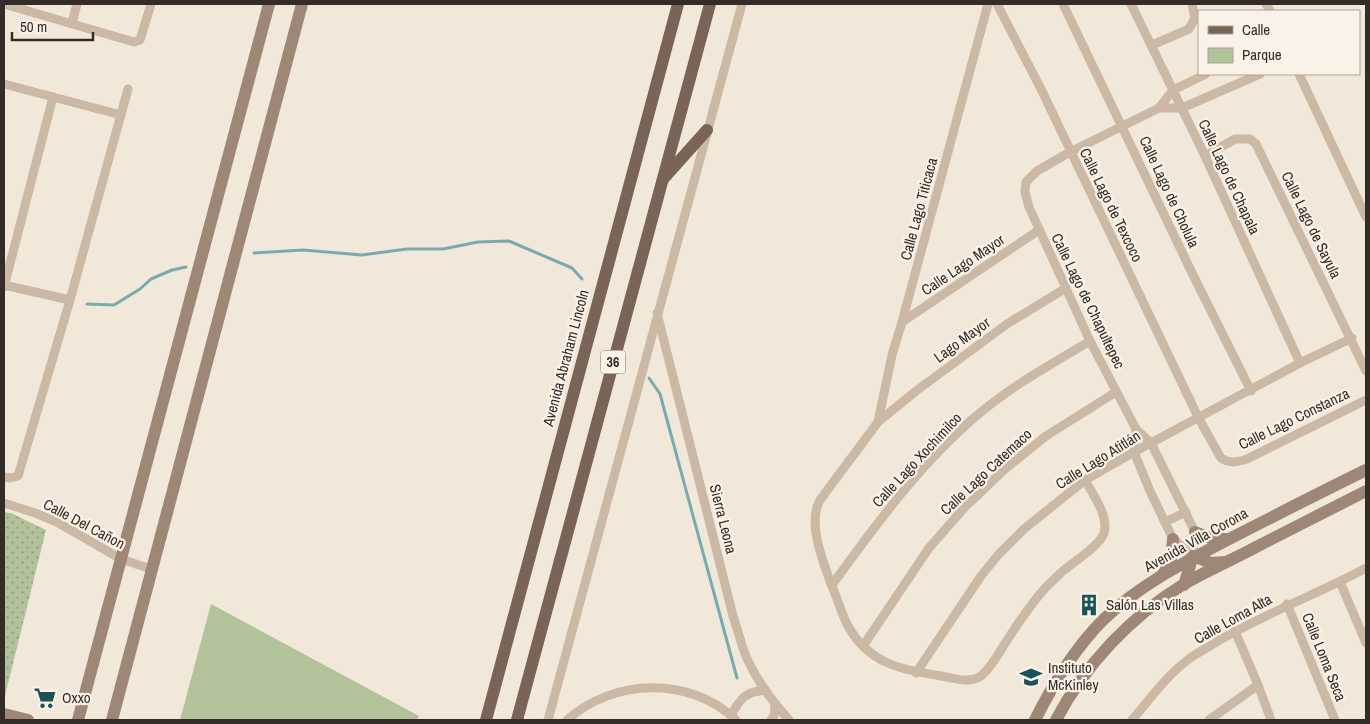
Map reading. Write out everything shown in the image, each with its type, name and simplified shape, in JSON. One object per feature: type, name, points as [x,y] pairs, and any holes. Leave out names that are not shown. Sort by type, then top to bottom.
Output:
[{"type":"main road","points":[[78,720],[269,4]]},
{"type":"main road","points":[[112,720],[302,4]]},
{"type":"main road","name":"Avenida Abraham Lincoln","points":[[486,720],[678,4]]},
{"type":"main road","name":"36","points":[[516,720],[710,4]]},
{"type":"main road","points":[[663,180],[708,130]]},
{"type":"main road","name":"Avenida Villa Corona","points":[[1035,720],[1048,695],[1084,642],[1103,620],[1120,605],[1194,556],[1366,470]]},
{"type":"main road","points":[[1056,720],[1087,671],[1099,656],[1132,624],[1184,585],[1366,491]]},
{"type":"main road","points":[[1195,532],[1213,539],[1229,539]]},
{"type":"main road","points":[[1160,578],[1171,560],[1173,539]]},
{"type":"main road","points":[[1184,585],[1194,556],[1211,563],[1229,561]]},
{"type":"main road","points":[[4,714],[28,720]]},
{"type":"street","points":[[6,4],[134,42],[139,41],[151,4]]},
{"type":"street","points":[[72,23],[77,4]]},
{"type":"street","points":[[548,720],[742,4]]},
{"type":"street","name":"Calle Lago Titicaca","points":[[878,422],[892,355],[988,4]]},
{"type":"street","name":"Calle Lago de Texcoco","points":[[997,4],[1041,89],[1199,418]]},
{"type":"street","name":"Calle Lago de Cholula","points":[[1063,4],[1251,391]]},
{"type":"street","name":"Calle Lago de Chapala","points":[[1131,4],[1205,156],[1300,363]]},
{"type":"street","points":[[1152,46],[1191,27],[1195,18],[1192,4]]},
{"type":"street","points":[[1070,152],[1159,108],[1173,90],[1204,75]]},
{"type":"street","points":[[1159,108],[1182,108],[1258,75]]},
{"type":"street","points":[[1299,75],[1366,217]]},
{"type":"street","points":[[4,84],[121,116]]},
{"type":"street","points":[[4,477],[18,476],[70,300],[128,89]]},
{"type":"street","points":[[53,97],[4,286],[70,300]]},
{"type":"street","name":"Calle Lago de Sayula","points":[[1205,156],[1235,139],[1250,139],[1256,144],[1352,338],[1366,371]]},
{"type":"street","name":"Calle Lago de Chapultepec","points":[[1070,152],[1037,170],[1026,182],[1025,192],[1029,207],[1090,341],[1116,392],[1136,429],[1151,443],[1186,512],[1195,532],[1194,556]]},
{"type":"street","name":"Calle Lago Mayor","points":[[902,322],[1039,230]]},
{"type":"street","name":"Lago Mayor","points":[[878,422],[916,391],[1007,324],[1066,288]]},
{"type":"street","name":"Sierra Leona","points":[[657,312],[733,616],[744,653],[765,690],[790,720]]},
{"type":"street","name":"Calle Lago Atitlán","points":[[916,672],[981,576],[998,555],[1024,529],[1085,480],[1300,363],[1352,338]]},
{"type":"street","name":"Calle Lago Xochimilco","points":[[832,585],[902,491],[943,447],[982,411],[1025,379],[1090,341]]},
{"type":"street","name":"Calle Lago Catemaco","points":[[863,646],[929,548],[964,508],[1005,469],[1046,436],[1116,392]]},
{"type":"street","name":"Calle Lago Constanza","points":[[1199,418],[1221,458],[1226,462],[1234,463],[1247,459],[1366,400]]},
{"type":"street","points":[[878,422],[817,505],[815,522],[821,557],[847,625],[863,646],[892,666],[965,680],[975,680],[982,675],[990,667],[1023,617],[1045,589],[1061,572],[1096,544],[1103,536],[1105,531],[1103,516],[1085,480]]},
{"type":"street","points":[[1136,429],[1134,452],[1141,470],[1173,539],[1194,556]]},
{"type":"street","name":"Calle Del Cañon","points":[[4,503],[56,522],[121,559],[151,569]]},
{"type":"street","points":[[1165,522],[1186,512]]},
{"type":"street","name":"Calle Loma Alta","points":[[1132,720],[1166,679],[1190,657],[1287,604],[1340,582],[1366,568]]},
{"type":"street","points":[[1340,582],[1366,643]]},
{"type":"street","name":"Calle Loma Seca","points":[[1287,604],[1335,720]]},
{"type":"street","points":[[1235,631],[1271,720]]},
{"type":"street","points":[[1212,719],[1258,685]]},
{"type":"street","points":[[567,720],[578,710],[608,696],[632,689],[655,687],[680,690],[706,699],[734,718],[744,696],[752,692],[765,690]]},
{"type":"street","points":[[771,720],[774,716],[776,705]]},
{"type":"green space","points":[[4,512],[11,513],[46,530],[4,700]]},
{"type":"green space","points":[[211,604],[419,716],[417,720],[180,720]]},
{"type":"waterway","points":[[254,253],[303,250],[362,255],[407,249],[443,249],[478,242],[509,241],[572,268],[582,279]]},
{"type":"waterway","points":[[87,304],[114,305],[140,289],[151,279],[172,270],[186,267]]},
{"type":"waterway","points":[[649,378],[660,394],[737,678]]},
{"type":"place","name":"Salón Las Villas","points":[[1089,605]]},
{"type":"place","name":"Instituto McKinley","points":[[1031,677]]},
{"type":"place","name":"Oxxo","points":[[45,698]]}]
